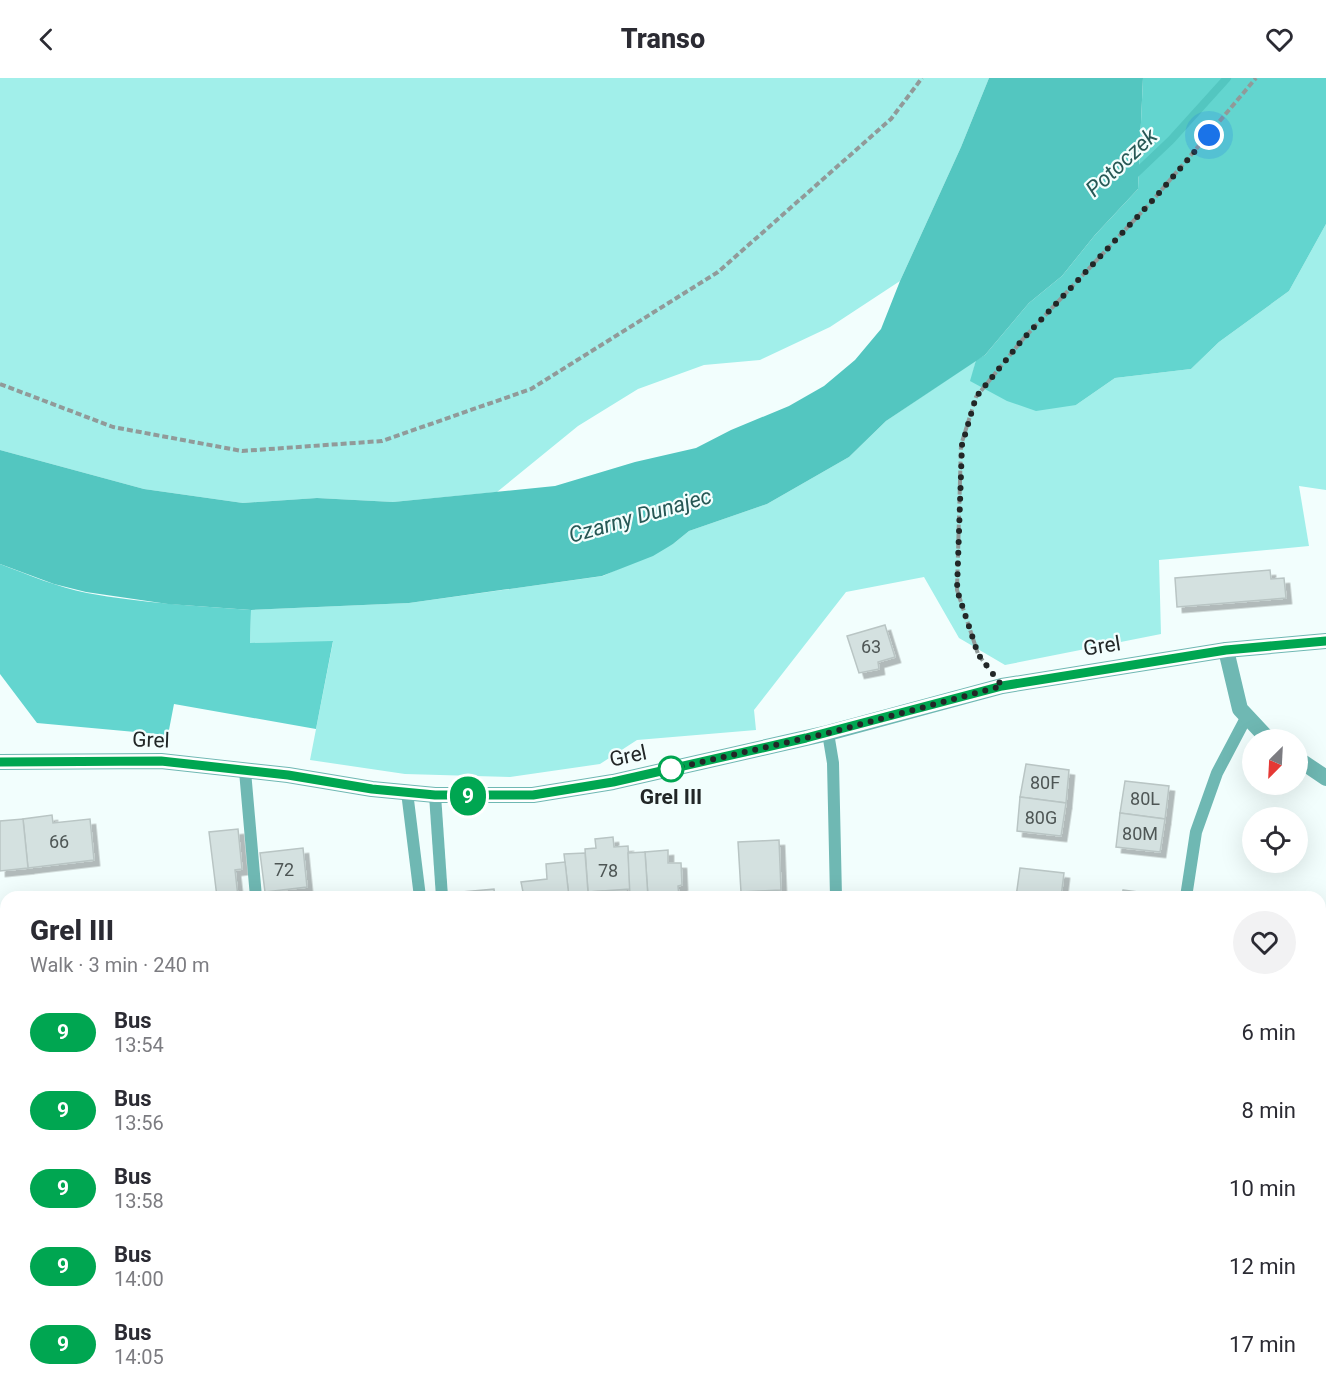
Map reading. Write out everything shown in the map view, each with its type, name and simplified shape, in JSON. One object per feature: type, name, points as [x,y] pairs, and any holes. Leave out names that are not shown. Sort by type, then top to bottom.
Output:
[{"type":"street","name":"Grel","points":[[0,762],[161,761],[288,775],[372,789],[435,795],[533,795],[613,782],[828,733],[1002,686],[1226,650],[1326,641]]},
{"type":"street","points":[[1226,650],[1240,710],[1258,729]]},
{"type":"street","points":[[1308,766],[1326,778]]},
{"type":"lane","points":[[1187,891],[1196,832],[1217,773],[1246,718]]},
{"type":"lane","points":[[828,733],[833,763],[836,891]]},
{"type":"lane","points":[[245,771],[255,891]]},
{"type":"lane","points":[[406,792],[419,891]]},
{"type":"lane","points":[[435,795],[442,891]]},
{"type":"path","points":[[0,384],[114,427],[242,451],[382,441],[531,388],[718,272],[891,119],[922,78]]},
{"type":"path","points":[[1002,686],[978,654],[957,590],[962,445],[976,397],[1023,339],[1153,200],[1256,78]]},
{"type":"shaded area","points":[[0,78],[989,78],[961,147],[900,281],[830,327],[760,360],[704,365],[638,389],[578,426],[497,492],[393,502],[317,498],[243,503],[144,489],[0,450]]},
{"type":"shaded area","points":[[1143,78],[1326,78],[1326,224],[1289,291],[1219,342],[1191,369],[1115,378],[1076,405],[1036,411],[1007,401],[970,381],[976,360],[985,355],[1029,303],[1062,276],[1095,235],[1138,189]]},
{"type":"shaded area","points":[[1326,224],[1326,490],[1299,486],[1309,546],[1159,560],[1161,634],[1005,665],[959,638],[924,577],[846,592],[754,710],[756,730],[637,740],[600,764],[510,777],[405,774],[310,760],[333,642],[250,643],[251,610],[409,603],[603,576],[673,544],[689,531],[767,504],[849,457],[886,421],[976,360],[971,381],[1076,405],[1115,378],[1191,369],[1219,342],[1289,291]]},
{"type":"shaded area","points":[[0,564],[54,584],[87,593],[148,602],[251,610],[250,643],[333,641],[316,729],[174,704],[168,735],[37,723],[0,674]]},
{"type":"water","name":"Czarny Dunajec","points":[[989,78],[1143,78],[1138,189],[1095,235],[1062,276],[1029,303],[985,355],[886,421],[849,457],[767,504],[689,531],[653,556],[602,576],[409,603],[251,610],[168,604],[86,592],[54,584],[0,564],[0,450],[144,489],[243,503],[317,498],[393,502],[555,486],[635,462],[696,448],[731,430],[789,406],[824,386],[855,360],[881,329]]},
{"type":"building","points":[[1270,570],[1271,579],[1284,578],[1286,598],[1177,607],[1175,578]]},
{"type":"building","points":[[885,625],[895,657],[878,662],[879,669],[859,673],[847,636]]},
{"type":"building","points":[[1026,764],[1069,770],[1066,803],[1020,797]]},
{"type":"building","points":[[1125,781],[1169,786],[1165,819],[1120,813]]},
{"type":"building","points":[[1020,797],[1066,803],[1061,836],[1017,831]]},
{"type":"building","points":[[1120,813],[1165,819],[1160,852],[1116,847]]},
{"type":"building","points":[[52,815],[53,823],[90,819],[94,860],[28,868],[23,819]]},
{"type":"building","points":[[23,819],[28,868],[0,871],[0,821]]},
{"type":"building","points":[[238,829],[242,869],[235,870],[237,891],[216,891],[209,832]]},
{"type":"building","points":[[613,837],[614,847],[628,846],[630,889],[588,891],[585,849],[596,848],[595,839]]},
{"type":"building","points":[[779,840],[781,890],[741,891],[738,842]]},
{"type":"building","points":[[303,848],[307,887],[265,891],[260,853]]},
{"type":"building","points":[[668,850],[668,863],[681,863],[682,885],[678,886],[678,891],[648,891],[645,852]]},
{"type":"building","points":[[645,852],[648,891],[630,891],[628,853]]},
{"type":"building","points":[[585,853],[588,891],[568,891],[564,854]]},
{"type":"building","points":[[565,862],[568,891],[523,891],[521,882],[547,879],[546,864]]},
{"type":"building","points":[[1020,868],[1064,873],[1062,891],[1017,891]]},
{"type":"waterway","name":"Potoczek","points":[[1132,177],[1171,140],[1227,78]]},
{"type":"bus line","name":"9","points":[[0,762],[161,761],[288,775],[372,789],[435,795],[533,795],[613,782],[828,733],[1002,686],[1226,650],[1326,641]]},
{"type":"place","name":"Grel III","points":[[671,769]]},
{"type":"route","points":[[671,769],[828,733],[1002,686],[978,654],[957,590],[962,445],[976,397],[1023,339],[1153,200],[1209,135]]}]
